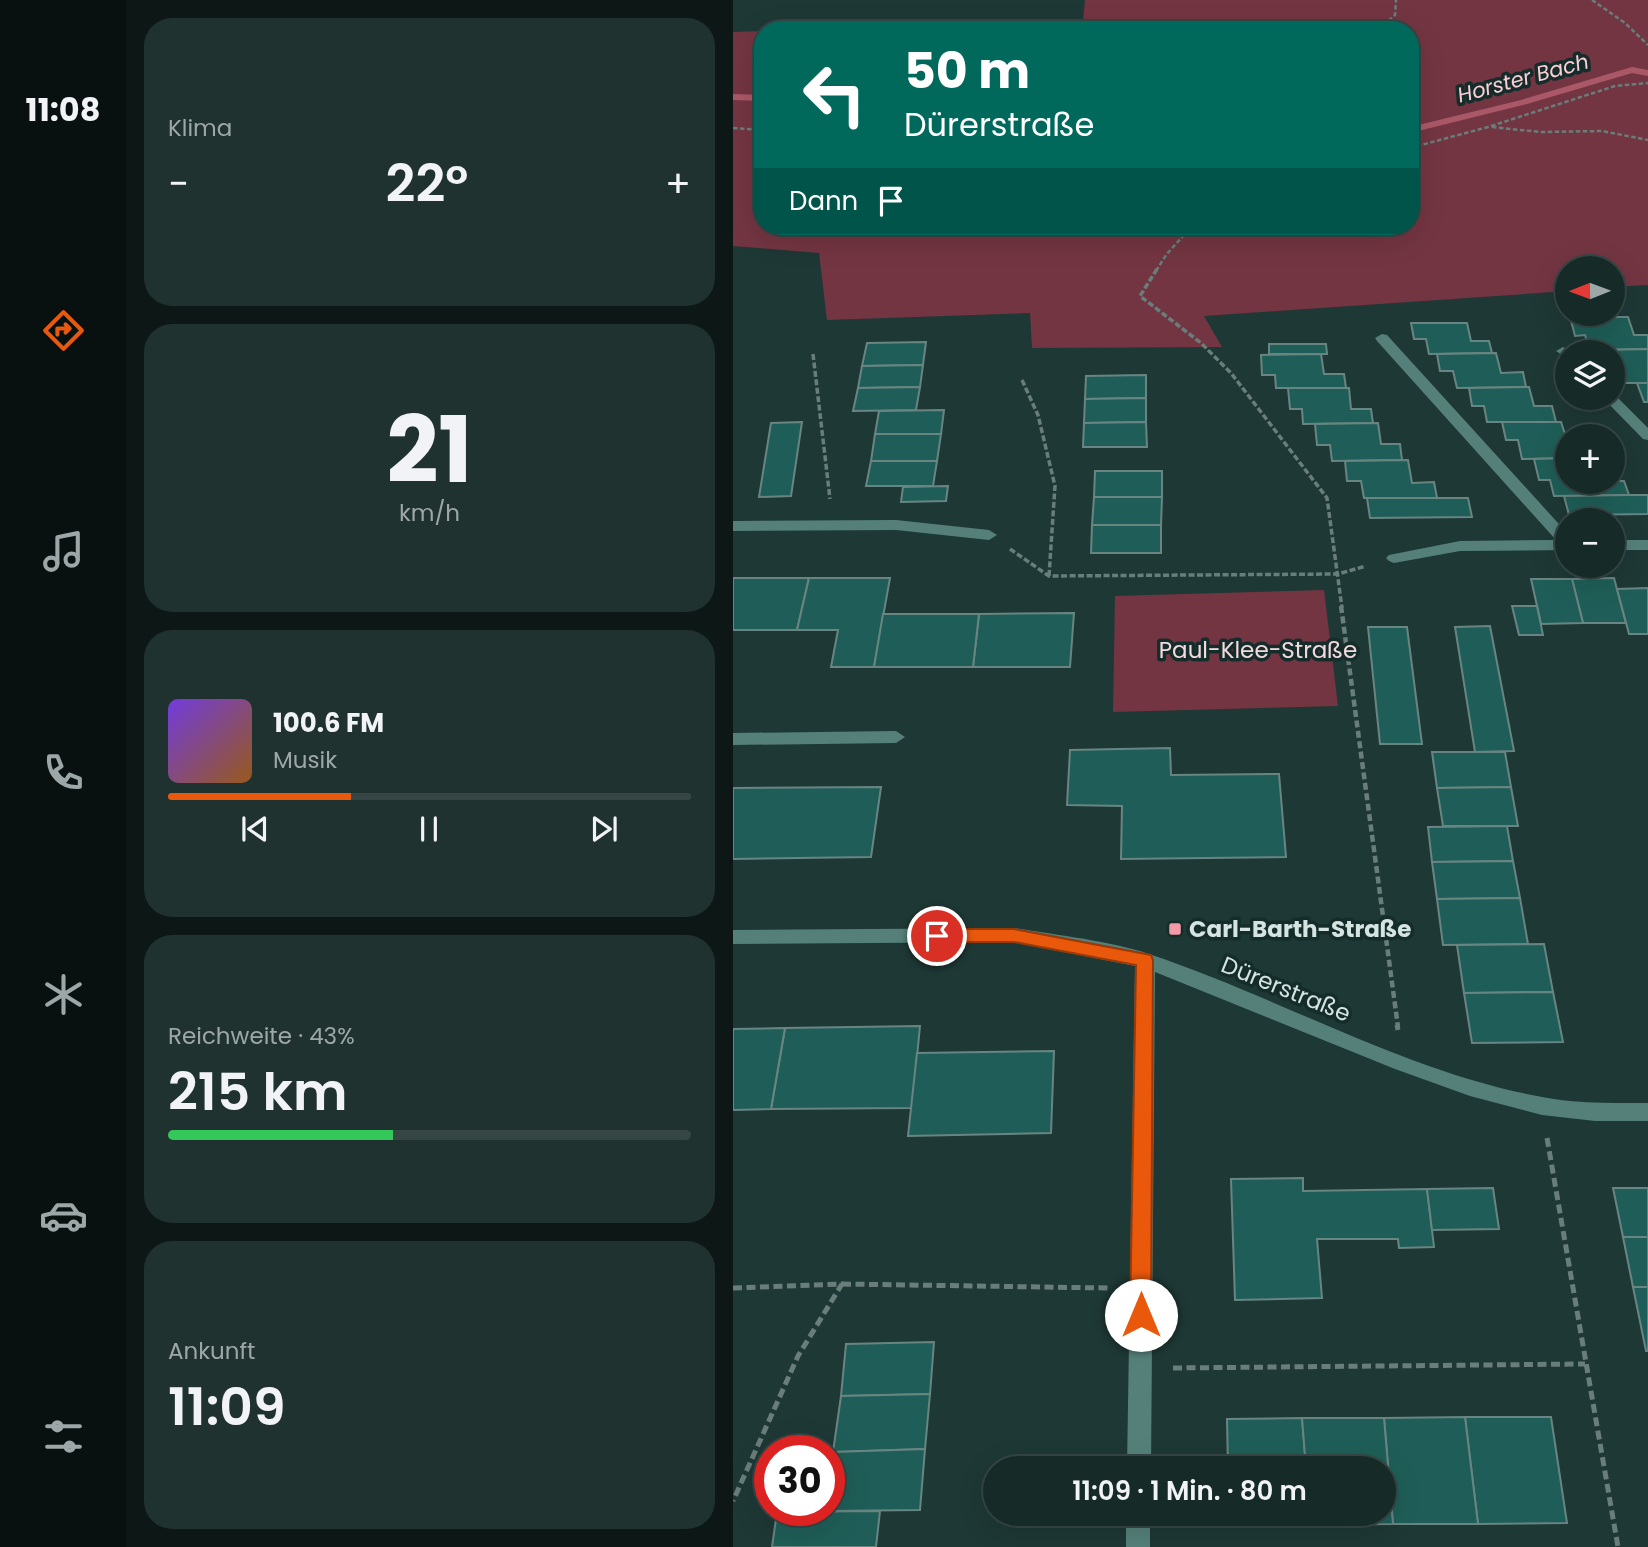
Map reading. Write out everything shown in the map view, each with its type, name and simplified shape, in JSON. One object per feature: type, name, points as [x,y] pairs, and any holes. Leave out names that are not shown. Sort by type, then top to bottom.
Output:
[{"type":"street","points":[[1382,338],[1555,531]]},
{"type":"street","points":[[1622,410],[1648,436]]},
{"type":"street","points":[[733,526],[896,525],[989,535]]},
{"type":"street","points":[[1394,558],[1460,546],[1555,545]]},
{"type":"street","points":[[1625,545],[1648,545]]},
{"type":"street","points":[[733,739],[896,737]]},
{"type":"street","name":"Dürerstraße","points":[[733,937],[1014,935],[1145,960],[1402,1063],[1470,1087],[1542,1106],[1595,1112],[1648,1112]]},
{"type":"street","points":[[1139,1456],[1145,960]]},
{"type":"street","points":[[1138,1526],[1138,1547]]},
{"type":"path","points":[[1388,21],[1395,15],[1396,0]]},
{"type":"path","points":[[1592,0],[1625,23],[1648,45]]},
{"type":"path","points":[[1419,146],[1488,127],[1615,86],[1648,83]]},
{"type":"path","points":[[1488,127],[1540,132],[1602,131],[1648,139]]},
{"type":"path","points":[[733,128],[754,129]]},
{"type":"path","points":[[1184,235],[1166,256],[1140,296],[1201,343],[1231,373],[1327,498],[1402,1063]]},
{"type":"path","points":[[813,354],[830,485],[830,524]]},
{"type":"path","points":[[1022,380],[1038,415],[1055,486],[1049,576]]},
{"type":"path","points":[[989,535],[1049,576],[1338,575],[1394,558]]},
{"type":"path","points":[[1542,1106],[1618,1547]]},
{"type":"path","points":[[733,1288],[842,1284],[1141,1289]]},
{"type":"path","points":[[733,1501],[798,1356],[842,1284]]},
{"type":"path","points":[[1141,1369],[1585,1364]]},
{"type":"green space","points":[[1085,0],[1648,0],[1648,285],[1625,286],[1625,256],[1555,256],[1555,292],[1204,316],[1222,347],[1032,348],[1030,313],[827,320],[819,253],[733,246],[733,32],[754,31],[754,235],[1419,235],[1419,21],[1083,21]]},
{"type":"green space","name":"Paul-Klee-Straße","points":[[1324,590],[1338,706],[1113,712],[1115,596]]},
{"type":"building","points":[[1625,317],[1628,317],[1634,335],[1648,335],[1648,349],[1625,349],[1625,340],[1586,340],[1585,335],[1575,336],[1572,326],[1625,326]]},
{"type":"building","points":[[1411,323],[1467,323],[1471,341],[1489,341],[1492,353],[1429,354],[1426,339],[1414,339]]},
{"type":"building","points":[[926,342],[923,365],[862,366],[867,343]]},
{"type":"building","points":[[1269,344],[1326,344],[1327,354],[1269,354]]},
{"type":"building","points":[[1648,349],[1648,383],[1625,383],[1625,350]]},
{"type":"building","points":[[1496,353],[1501,373],[1523,372],[1526,387],[1457,388],[1453,371],[1440,371],[1437,354]]},
{"type":"building","points":[[1321,354],[1324,374],[1344,374],[1346,388],[1276,388],[1275,375],[1262,375],[1261,355]]},
{"type":"building","points":[[923,365],[920,387],[858,388],[862,366]]},
{"type":"building","points":[[1146,375],[1146,398],[1085,399],[1086,376]]},
{"type":"building","points":[[1637,383],[1648,383],[1648,402],[1644,402]]},
{"type":"building","points":[[920,387],[916,410],[853,411],[858,388]]},
{"type":"building","points":[[1529,387],[1534,406],[1552,406],[1556,422],[1487,422],[1484,406],[1472,406],[1469,388]]},
{"type":"building","points":[[1288,388],[1349,388],[1351,409],[1371,409],[1373,423],[1303,424],[1302,409],[1290,409]]},
{"type":"building","points":[[1146,398],[1146,422],[1084,423],[1085,399]]},
{"type":"building","points":[[944,410],[941,434],[875,434],[879,411]]},
{"type":"building","points":[[802,422],[791,496],[759,497],[771,423]]},
{"type":"building","points":[[1146,422],[1147,447],[1083,447],[1084,423]]},
{"type":"building","points":[[1502,422],[1562,424],[1555,424],[1555,458],[1522,459],[1518,440],[1506,440]]},
{"type":"building","points":[[1378,423],[1381,444],[1400,444],[1402,460],[1332,461],[1330,445],[1317,445],[1315,424]]},
{"type":"building","points":[[875,434],[941,434],[937,461],[871,461]]},
{"type":"building","points":[[1555,458],[1555,494],[1625,494],[1625,484],[1629,495],[1554,496],[1550,480],[1539,480],[1534,459]]},
{"type":"building","points":[[1408,460],[1412,483],[1434,482],[1437,498],[1364,498],[1361,481],[1347,481],[1345,461]]},
{"type":"building","points":[[871,461],[937,461],[933,486],[866,486]]},
{"type":"building","points":[[1095,471],[1162,471],[1162,497],[1094,497]]},
{"type":"building","points":[[948,486],[946,501],[901,502],[903,487]]},
{"type":"building","points":[[1648,495],[1648,514],[1625,514],[1625,508],[1567,508],[1564,496]]},
{"type":"building","points":[[1094,497],[1162,497],[1161,525],[1092,525]]},
{"type":"building","points":[[1367,498],[1468,498],[1472,517],[1370,518]]},
{"type":"building","points":[[1092,525],[1161,525],[1161,553],[1091,553]]},
{"type":"building","points":[[733,578],[809,578],[797,630],[733,630]]},
{"type":"building","points":[[809,578],[890,578],[874,667],[831,667],[838,630],[797,630]]},
{"type":"building","points":[[1614,578],[1626,623],[1583,623],[1572,579]]},
{"type":"building","points":[[1531,579],[1572,579],[1583,623],[1541,624]]},
{"type":"building","points":[[1648,588],[1648,634],[1629,634],[1617,589]]},
{"type":"building","points":[[1512,606],[1537,606],[1543,635],[1519,635]]},
{"type":"building","points":[[1074,613],[1070,667],[973,667],[979,614]]},
{"type":"building","points":[[883,614],[979,614],[973,667],[874,667]]},
{"type":"building","points":[[1490,626],[1514,751],[1475,752],[1455,627]]},
{"type":"building","points":[[1368,627],[1407,627],[1422,744],[1380,744]]},
{"type":"building","points":[[1170,748],[1171,775],[1279,774],[1286,857],[1121,859],[1122,806],[1067,805],[1070,750]]},
{"type":"building","points":[[1432,752],[1505,752],[1511,787],[1437,788]]},
{"type":"building","points":[[881,787],[871,857],[733,859],[733,788]]},
{"type":"building","points":[[1511,787],[1518,826],[1443,826],[1437,788]]},
{"type":"building","points":[[1507,826],[1513,861],[1432,862],[1428,827]]},
{"type":"building","points":[[1513,861],[1520,898],[1437,899],[1432,862]]},
{"type":"building","points":[[1520,898],[1528,944],[1443,945],[1437,899]]},
{"type":"building","points":[[1544,944],[1553,992],[1464,993],[1457,945]]},
{"type":"building","points":[[1553,992],[1563,1042],[1472,1043],[1464,993]]},
{"type":"building","points":[[920,1026],[912,1108],[771,1109],[785,1028]]},
{"type":"building","points":[[785,1028],[771,1109],[733,1110],[733,1029]]},
{"type":"building","points":[[1054,1051],[1051,1133],[908,1136],[917,1053]]},
{"type":"building","points":[[1303,1178],[1303,1191],[1427,1189],[1434,1247],[1399,1248],[1398,1239],[1317,1239],[1322,1298],[1235,1300],[1231,1179]]},
{"type":"building","points":[[1493,1188],[1499,1229],[1432,1230],[1427,1189]]},
{"type":"building","points":[[1613,1188],[1648,1188],[1648,1237],[1623,1237]]},
{"type":"building","points":[[1623,1237],[1648,1237],[1648,1287],[1633,1287]]},
{"type":"building","points":[[1633,1287],[1648,1287],[1648,1351],[1646,1351]]},
{"type":"building","points":[[934,1342],[930,1394],[841,1396],[846,1344]]},
{"type":"building","points":[[930,1394],[925,1449],[845,1452],[845,1435],[835,1435],[841,1396]]},
{"type":"building","points":[[1465,1417],[1551,1417],[1567,1523],[1478,1524]]},
{"type":"building","points":[[1465,1417],[1478,1524],[1396,1524],[1396,1456],[1387,1456],[1384,1418]]},
{"type":"building","points":[[1302,1418],[1305,1456],[1228,1456],[1227,1419]]},
{"type":"building","points":[[1302,1418],[1384,1418],[1387,1456],[1305,1456]]},
{"type":"building","points":[[925,1449],[920,1510],[845,1511],[845,1452]]},
{"type":"building","points":[[845,1511],[880,1511],[876,1547],[772,1547],[775,1526],[845,1526]]},
{"type":"waterway","name":"Horster Bach","points":[[1419,128],[1524,102],[1632,70],[1648,73]]},
{"type":"waterway","name":"Horster Bach","points":[[733,97],[754,98]]},
{"type":"place","name":"Carl-Barth-Straße","points":[[1175,929]]},
{"type":"route","points":[[937,936],[1014,935],[1145,960],[1141,1315]]}]
